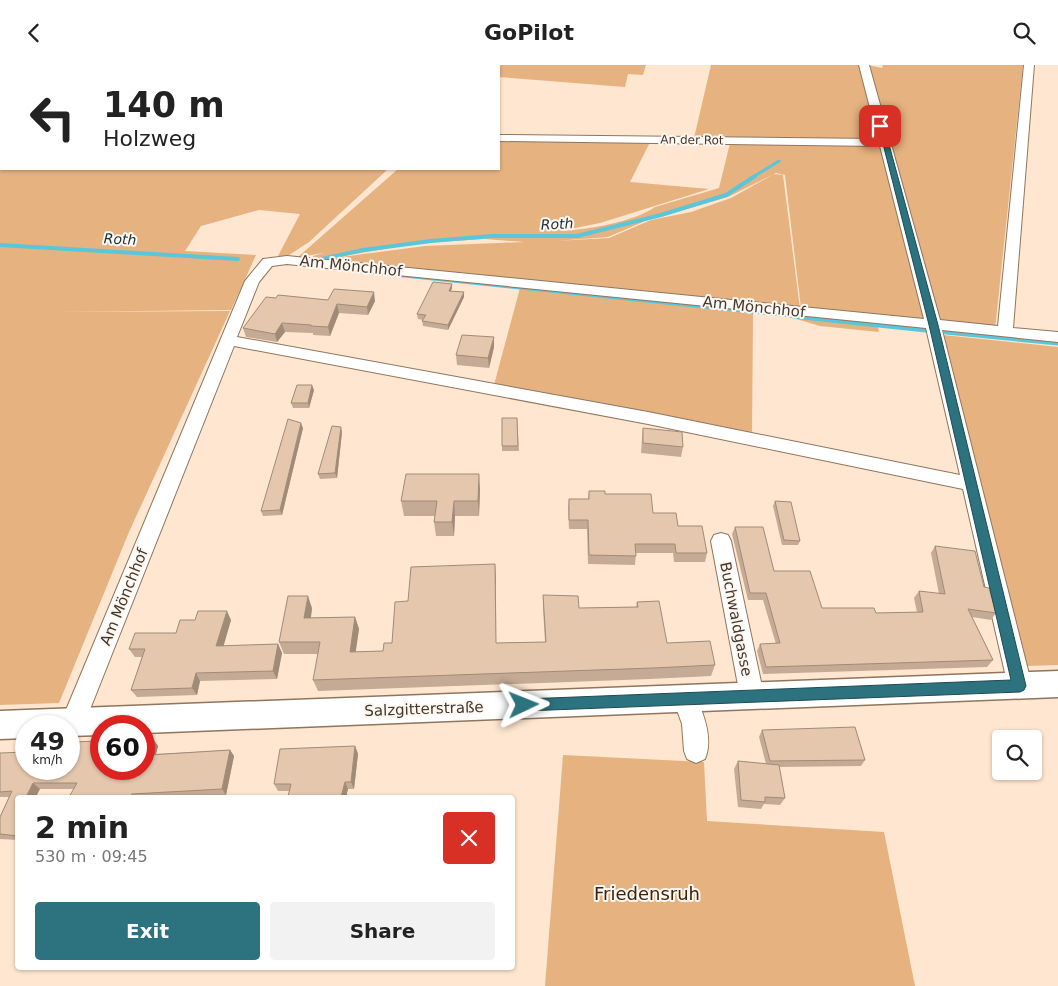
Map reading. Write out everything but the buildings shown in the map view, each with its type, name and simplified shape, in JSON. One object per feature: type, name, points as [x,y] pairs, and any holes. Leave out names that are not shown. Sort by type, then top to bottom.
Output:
[{"type":"main road","name":"Salzgitterstraße","points":[[80,722],[1058,684]]},
{"type":"main road","name":"Salzgitterstraße","points":[[0,725],[15,724]]},
{"type":"street","points":[[864,65],[934,325],[1020,686]]},
{"type":"street","points":[[1005,332],[1028,65]]},
{"type":"street","name":"An der Rot","points":[[500,138],[885,143]]},
{"type":"street","name":"Am Mönchhof","points":[[76,715],[252,281],[268,262],[287,260],[1058,337]]},
{"type":"street","points":[[228,339],[648,418],[971,484]]},
{"type":"street","name":"Buchwaldgasse","points":[[721,541],[752,696]]},
{"type":"street","points":[[685,699],[694,724],[696,751]]},
{"type":"green space","points":[[500,65],[646,65],[643,75],[628,74],[625,87],[500,77]]},
{"type":"green space","points":[[711,65],[867,65],[882,68],[883,65],[1023,65],[995,329],[801,308],[785,175],[776,173],[774,174],[783,175],[800,309],[314,260],[313,256],[324,253],[298,257],[397,170],[500,170],[500,140],[650,142],[630,182],[709,189],[600,223],[560,231],[596,227],[622,221],[655,207],[719,188],[731,139],[694,138]],"holes":[[[774,174],[731,198],[691,212],[651,220],[609,238],[554,241],[608,237],[645,221],[728,197]],[[485,239],[524,242],[425,246],[326,259],[420,243]]]},
{"type":"green space","points":[[0,170],[387,170],[309,242],[286,257],[278,256],[300,214],[259,210],[201,226],[185,251],[256,255],[231,310],[53,312],[230,311],[129,532],[59,703],[0,705]]},
{"type":"green space","points":[[520,288],[753,313],[752,434],[494,385]]},
{"type":"green space","points":[[818,317],[877,322],[879,332],[820,326],[793,318]]},
{"type":"green space","points":[[943,335],[1058,347],[1058,665],[1027,666]]},
{"type":"green space","name":"Friedensruh","points":[[563,755],[704,762],[707,821],[884,832],[915,986],[545,986]]},
{"type":"waterway","name":"Roth","points":[[753,177],[779,161]]},
{"type":"waterway","name":"Roth","points":[[322,259],[363,250],[431,241],[492,236],[577,236],[661,215],[726,195],[755,176]]},
{"type":"waterway","name":"Roth","points":[[0,245],[238,259]]},
{"type":"waterway","points":[[361,271],[805,317]]},
{"type":"waterway","points":[[793,316],[926,330]]},
{"type":"waterway","points":[[946,332],[1058,343]]},
{"type":"route","points":[[524,705],[1020,686],[934,325],[880,126]]}]
